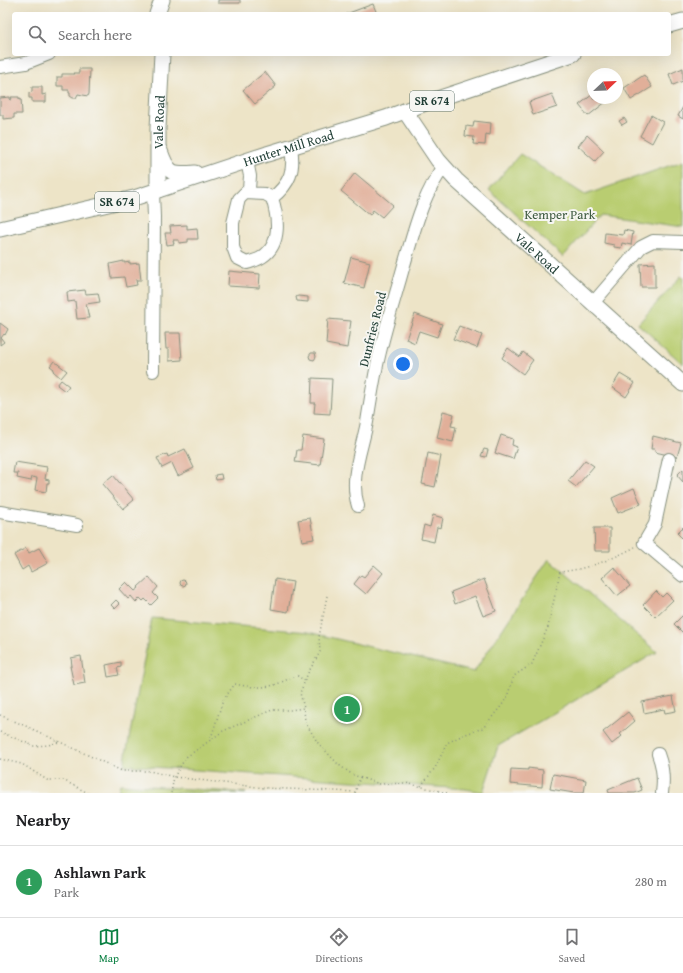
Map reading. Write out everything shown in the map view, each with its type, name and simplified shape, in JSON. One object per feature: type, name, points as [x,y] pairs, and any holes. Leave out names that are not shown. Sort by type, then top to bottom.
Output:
[{"type":"main road","points":[[158,12],[164,0]]},
{"type":"main road","points":[[164,0],[164,12]]},
{"type":"main road","points":[[671,24],[683,21]]},
{"type":"main road","name":"Vale Road","points":[[156,191],[162,56]]},
{"type":"main road","name":"Hunter Mill Road","points":[[0,229],[134,198],[291,148],[567,56]]},
{"type":"main road","name":"Vale Road","points":[[405,110],[444,167],[475,198],[683,384]]},
{"type":"main road","points":[[158,145],[166,165],[174,173],[214,172]]},
{"type":"street","points":[[0,67],[26,63],[44,56]]},
{"type":"street","points":[[272,198],[289,180],[293,161],[291,148]]},
{"type":"street","points":[[246,192],[265,194],[272,198],[278,224],[273,246],[262,257],[247,262],[237,258],[233,247],[232,223],[239,199],[248,189],[250,176],[247,161]]},
{"type":"street","name":"Dunfries Road","points":[[358,506],[354,486],[355,474],[367,423],[377,365],[420,214],[435,178],[444,167]]},
{"type":"street","points":[[153,371],[154,217],[156,191]]},
{"type":"street","points":[[593,302],[641,247],[653,241],[683,242]]},
{"type":"street","points":[[670,459],[655,524],[644,543],[683,576]]},
{"type":"street","points":[[0,512],[77,525]]},
{"type":"street","points":[[658,754],[663,771],[662,793]]},
{"type":"path","points":[[421,786],[434,768],[447,744],[463,735],[483,728],[507,697],[514,676],[532,664],[548,627],[560,572],[580,570],[613,559],[644,543]]},
{"type":"path","points":[[327,596],[319,637],[320,652],[304,681],[300,693],[304,708],[305,722],[318,743],[339,764],[353,775],[380,784],[406,783],[447,793]]},
{"type":"path","points":[[211,739],[223,700],[235,684],[265,687],[277,684],[287,678],[298,676],[304,681]]},
{"type":"path","points":[[171,793],[174,777],[186,757],[223,731],[272,710],[304,708]]},
{"type":"path","points":[[0,716],[28,727],[122,771],[150,771],[174,777],[265,788],[356,792],[360,777]]},
{"type":"path","points":[[0,732],[34,746],[59,742]]},
{"type":"path","points":[[0,760],[22,764],[47,780],[63,780],[88,793]]},
{"type":"green space","name":"Kemper Park","points":[[520,154],[585,195],[683,161],[683,227],[600,215],[563,257],[489,190]]},
{"type":"green space","points":[[681,276],[683,278],[683,364],[638,324]]},
{"type":"green space","points":[[549,559],[657,652],[498,746],[483,792],[465,789],[124,765],[152,618],[308,632],[474,672]]},
{"type":"green space","points":[[120,784],[246,793],[118,793]]},
{"type":"building","points":[[218,0],[240,0],[240,3],[218,3]]},
{"type":"building","points":[[373,4],[376,12],[351,12]]},
{"type":"building","points":[[683,68],[683,81],[673,85],[669,74]]},
{"type":"building","points":[[79,69],[90,69],[89,94],[88,96],[78,94],[76,98],[73,98],[70,96],[69,90],[63,90],[63,86],[57,86],[57,77],[62,77],[62,74],[79,73]]},
{"type":"building","points":[[265,72],[276,86],[255,104],[243,90]]},
{"type":"building","points":[[644,75],[652,87],[631,100],[624,88]]},
{"type":"building","points":[[32,87],[42,87],[42,95],[46,94],[46,102],[32,102],[32,98],[29,98],[29,93],[32,92]]},
{"type":"building","points":[[552,94],[557,107],[533,115],[529,102]]},
{"type":"building","points":[[10,97],[10,100],[12,99],[11,97],[21,98],[22,114],[14,114],[14,118],[3,119],[3,115],[0,115],[0,98]]},
{"type":"building","points":[[587,99],[587,104],[603,104],[588,116],[579,105]]},
{"type":"building","points":[[683,107],[683,119],[678,116]]},
{"type":"building","points":[[651,115],[663,122],[652,143],[640,136]]},
{"type":"building","points":[[624,118],[627,122],[622,125],[619,121]]},
{"type":"building","points":[[474,121],[491,123],[490,135],[486,134],[485,145],[473,144],[474,137],[465,136],[466,126],[473,127]]},
{"type":"building","points":[[587,135],[604,151],[595,161],[578,146]]},
{"type":"building","points":[[355,173],[393,205],[382,217],[373,210],[370,215],[341,191]]},
{"type":"building","points":[[187,225],[187,229],[197,228],[198,239],[188,239],[188,242],[179,243],[179,240],[173,240],[174,244],[167,245],[165,233],[171,233],[170,226]]},
{"type":"building","points":[[624,230],[633,232],[631,245],[622,243],[621,248],[604,243],[605,233],[623,235]]},
{"type":"building","points":[[351,257],[370,262],[364,288],[344,283]]},
{"type":"building","points":[[124,261],[124,263],[130,262],[130,264],[139,263],[141,280],[136,280],[137,285],[126,287],[124,277],[112,278],[110,264]]},
{"type":"building","points":[[655,263],[655,287],[641,287],[640,264]]},
{"type":"building","points":[[229,271],[260,274],[259,288],[228,286]]},
{"type":"building","points":[[85,290],[86,294],[98,293],[100,302],[86,304],[89,318],[77,319],[75,301],[68,302],[67,292]]},
{"type":"building","points":[[296,297],[308,297],[308,302],[297,301]]},
{"type":"building","points":[[415,314],[442,324],[437,337],[419,331],[415,343],[406,339]]},
{"type":"building","points":[[328,319],[351,321],[347,348],[326,344]]},
{"type":"building","points":[[0,323],[8,329],[5,335],[4,334],[1,338],[4,342],[0,345]]},
{"type":"building","points":[[459,326],[482,335],[477,348],[453,339]]},
{"type":"building","points":[[165,333],[180,333],[182,360],[169,361],[169,349],[166,349]]},
{"type":"building","points":[[508,348],[520,357],[523,352],[533,360],[523,374],[502,358]]},
{"type":"building","points":[[311,353],[315,353],[316,357],[314,360],[310,359],[309,356]]},
{"type":"building","points":[[54,361],[67,371],[61,378],[50,366]]},
{"type":"building","points":[[620,374],[635,383],[626,397],[612,387]]},
{"type":"building","points":[[312,378],[332,379],[330,414],[314,413],[315,403],[311,403]]},
{"type":"building","points":[[61,380],[69,386],[65,391],[57,385]]},
{"type":"building","points":[[443,411],[454,414],[451,426],[456,427],[453,442],[437,438]]},
{"type":"building","points":[[501,435],[513,439],[512,445],[517,447],[513,459],[495,453]]},
{"type":"building","points":[[303,436],[324,439],[320,465],[295,462],[297,450],[301,450]]},
{"type":"building","points":[[653,436],[681,443],[677,457],[655,452],[655,449],[651,449]]},
{"type":"building","points":[[185,449],[194,468],[178,476],[172,463],[162,468],[157,458],[167,454],[168,457]]},
{"type":"building","points":[[484,449],[488,450],[486,457],[481,456]]},
{"type":"building","points":[[428,453],[441,456],[435,487],[422,484]]},
{"type":"building","points":[[585,460],[594,466],[576,487],[568,481]]},
{"type":"building","points":[[15,462],[47,467],[45,479],[49,480],[49,483],[47,483],[46,492],[35,490],[37,478],[32,477],[31,481],[17,478],[18,473],[13,473]]},
{"type":"building","points":[[683,469],[683,482],[677,475]]},
{"type":"building","points":[[221,474],[222,479],[216,480],[215,475]]},
{"type":"building","points":[[113,475],[134,500],[123,509],[102,484]]},
{"type":"building","points":[[634,488],[641,504],[618,513],[612,498]]},
{"type":"building","points":[[433,515],[443,518],[441,528],[437,527],[434,542],[421,539],[424,525],[430,527]]},
{"type":"building","points":[[310,518],[314,539],[302,541],[298,520]]},
{"type":"building","points":[[683,527],[683,539],[677,533]]},
{"type":"building","points":[[594,528],[610,528],[610,551],[595,551]]},
{"type":"building","points":[[26,548],[29,553],[39,548],[48,563],[31,572],[28,566],[22,570],[14,555]]},
{"type":"building","points":[[374,565],[383,573],[366,594],[354,584],[361,575],[364,577]]},
{"type":"building","points":[[614,567],[630,586],[617,596],[602,578]]},
{"type":"building","points":[[149,577],[158,587],[153,593],[158,598],[151,605],[145,599],[143,601],[140,598],[136,602],[131,596],[128,599],[119,589],[126,582],[135,591]]},
{"type":"building","points":[[275,579],[293,582],[288,612],[271,609]]},
{"type":"building","points":[[484,579],[496,611],[483,616],[475,596],[455,604],[451,592]]},
{"type":"building","points":[[183,580],[186,583],[183,586],[180,583]]},
{"type":"building","points":[[656,591],[662,597],[666,593],[673,600],[655,617],[643,605]]},
{"type":"building","points":[[116,600],[120,604],[115,609],[111,605]]},
{"type":"building","points":[[683,615],[683,633],[674,624]]},
{"type":"building","points":[[81,656],[85,683],[74,685],[70,666],[72,666],[71,658]]},
{"type":"building","points":[[121,662],[121,667],[117,668],[119,675],[108,677],[106,665]]},
{"type":"building","points":[[673,696],[676,711],[665,713],[664,709],[644,713],[642,702]]},
{"type":"building","points":[[628,712],[635,721],[620,734],[622,736],[612,744],[603,732]]},
{"type":"building","points":[[528,768],[543,770],[542,787],[510,784],[511,769],[528,770]]},
{"type":"building","points":[[553,774],[586,780],[584,793],[550,789]]},
{"type":"building","points":[[637,778],[642,790],[635,793],[609,793],[608,790]]},
{"type":"place","name":"Ashlawn Park","points":[[347,709]]}]
